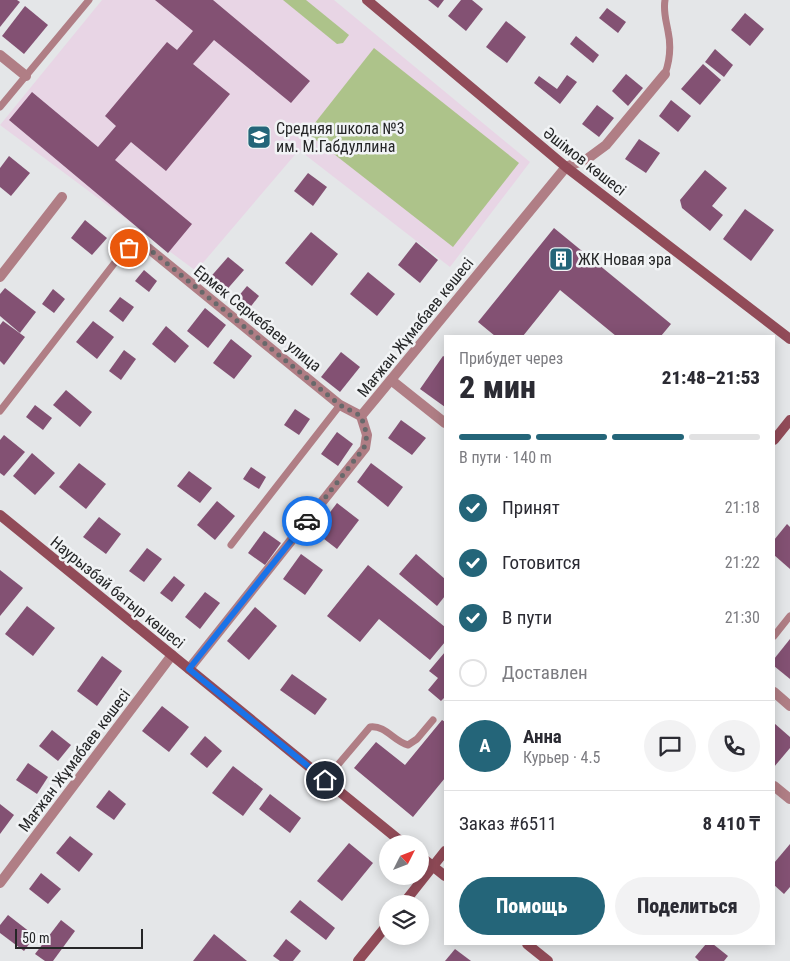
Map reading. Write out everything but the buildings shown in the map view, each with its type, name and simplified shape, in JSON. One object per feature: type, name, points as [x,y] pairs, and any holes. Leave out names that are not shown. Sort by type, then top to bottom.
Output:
[{"type":"street","name":"Әшімов көшесі","points":[[367,0],[566,167],[790,339]]},
{"type":"street","points":[[0,55],[26,76]]},
{"type":"street","name":"Мағжан Жұмабаев көшесі","points":[[189,669],[364,448],[367,435],[361,416],[566,167],[587,159],[606,144],[665,74]]},
{"type":"street","points":[[0,277],[62,197]]},
{"type":"street","name":"Ермек Серкебаев улица","points":[[135,245],[148,248],[340,405],[361,416]]},
{"type":"street","points":[[391,380],[444,422]]},
{"type":"street","points":[[775,439],[790,420]]},
{"type":"street","name":"Наурызбай батыр көшесі","points":[[0,516],[393,835]]},
{"type":"street","name":"Мағжан Жұмабаев көшесі","points":[[0,883],[172,656]]},
{"type":"street","points":[[775,693],[790,706]]},
{"type":"street","points":[[775,787],[790,799]]},
{"type":"street","points":[[410,895],[444,852]]},
{"type":"street","points":[[429,863],[444,875]]},
{"type":"street","points":[[358,961],[379,935]]},
{"type":"street","points":[[528,945],[548,961]]},
{"type":"lane","points":[[0,107],[89,0]]},
{"type":"lane","points":[[665,0],[663,11],[670,49],[665,74]]},
{"type":"lane","points":[[0,411],[123,252],[135,245]]},
{"type":"lane","points":[[231,544],[340,405]]},
{"type":"lane","points":[[775,635],[790,616]]},
{"type":"lane","points":[[325,780],[370,727],[381,728],[402,744],[408,746],[417,739],[433,720]]},
{"type":"shaded area","name":"Средняя школа №3 им. М.Габдуллина","points":[[102,0],[334,0],[530,162],[450,267],[299,150],[196,271],[0,125]]},
{"type":"green space","points":[[283,0],[306,0],[349,35],[343,43],[337,44]]},
{"type":"green space","points":[[374,48],[519,163],[453,247],[307,133]]},
{"type":"way so far","points":[[129,248],[135,245],[148,248],[340,405],[350,408],[361,416],[367,435],[367,442],[364,448],[307,521]]},
{"type":"place","name":"Средняя школа №3 им. М.Габдуллина","points":[[259,137]]},
{"type":"place","name":"ЖК Новая эра","points":[[561,259]]},
{"type":"route","points":[[307,521],[189,669],[325,780]]}]
